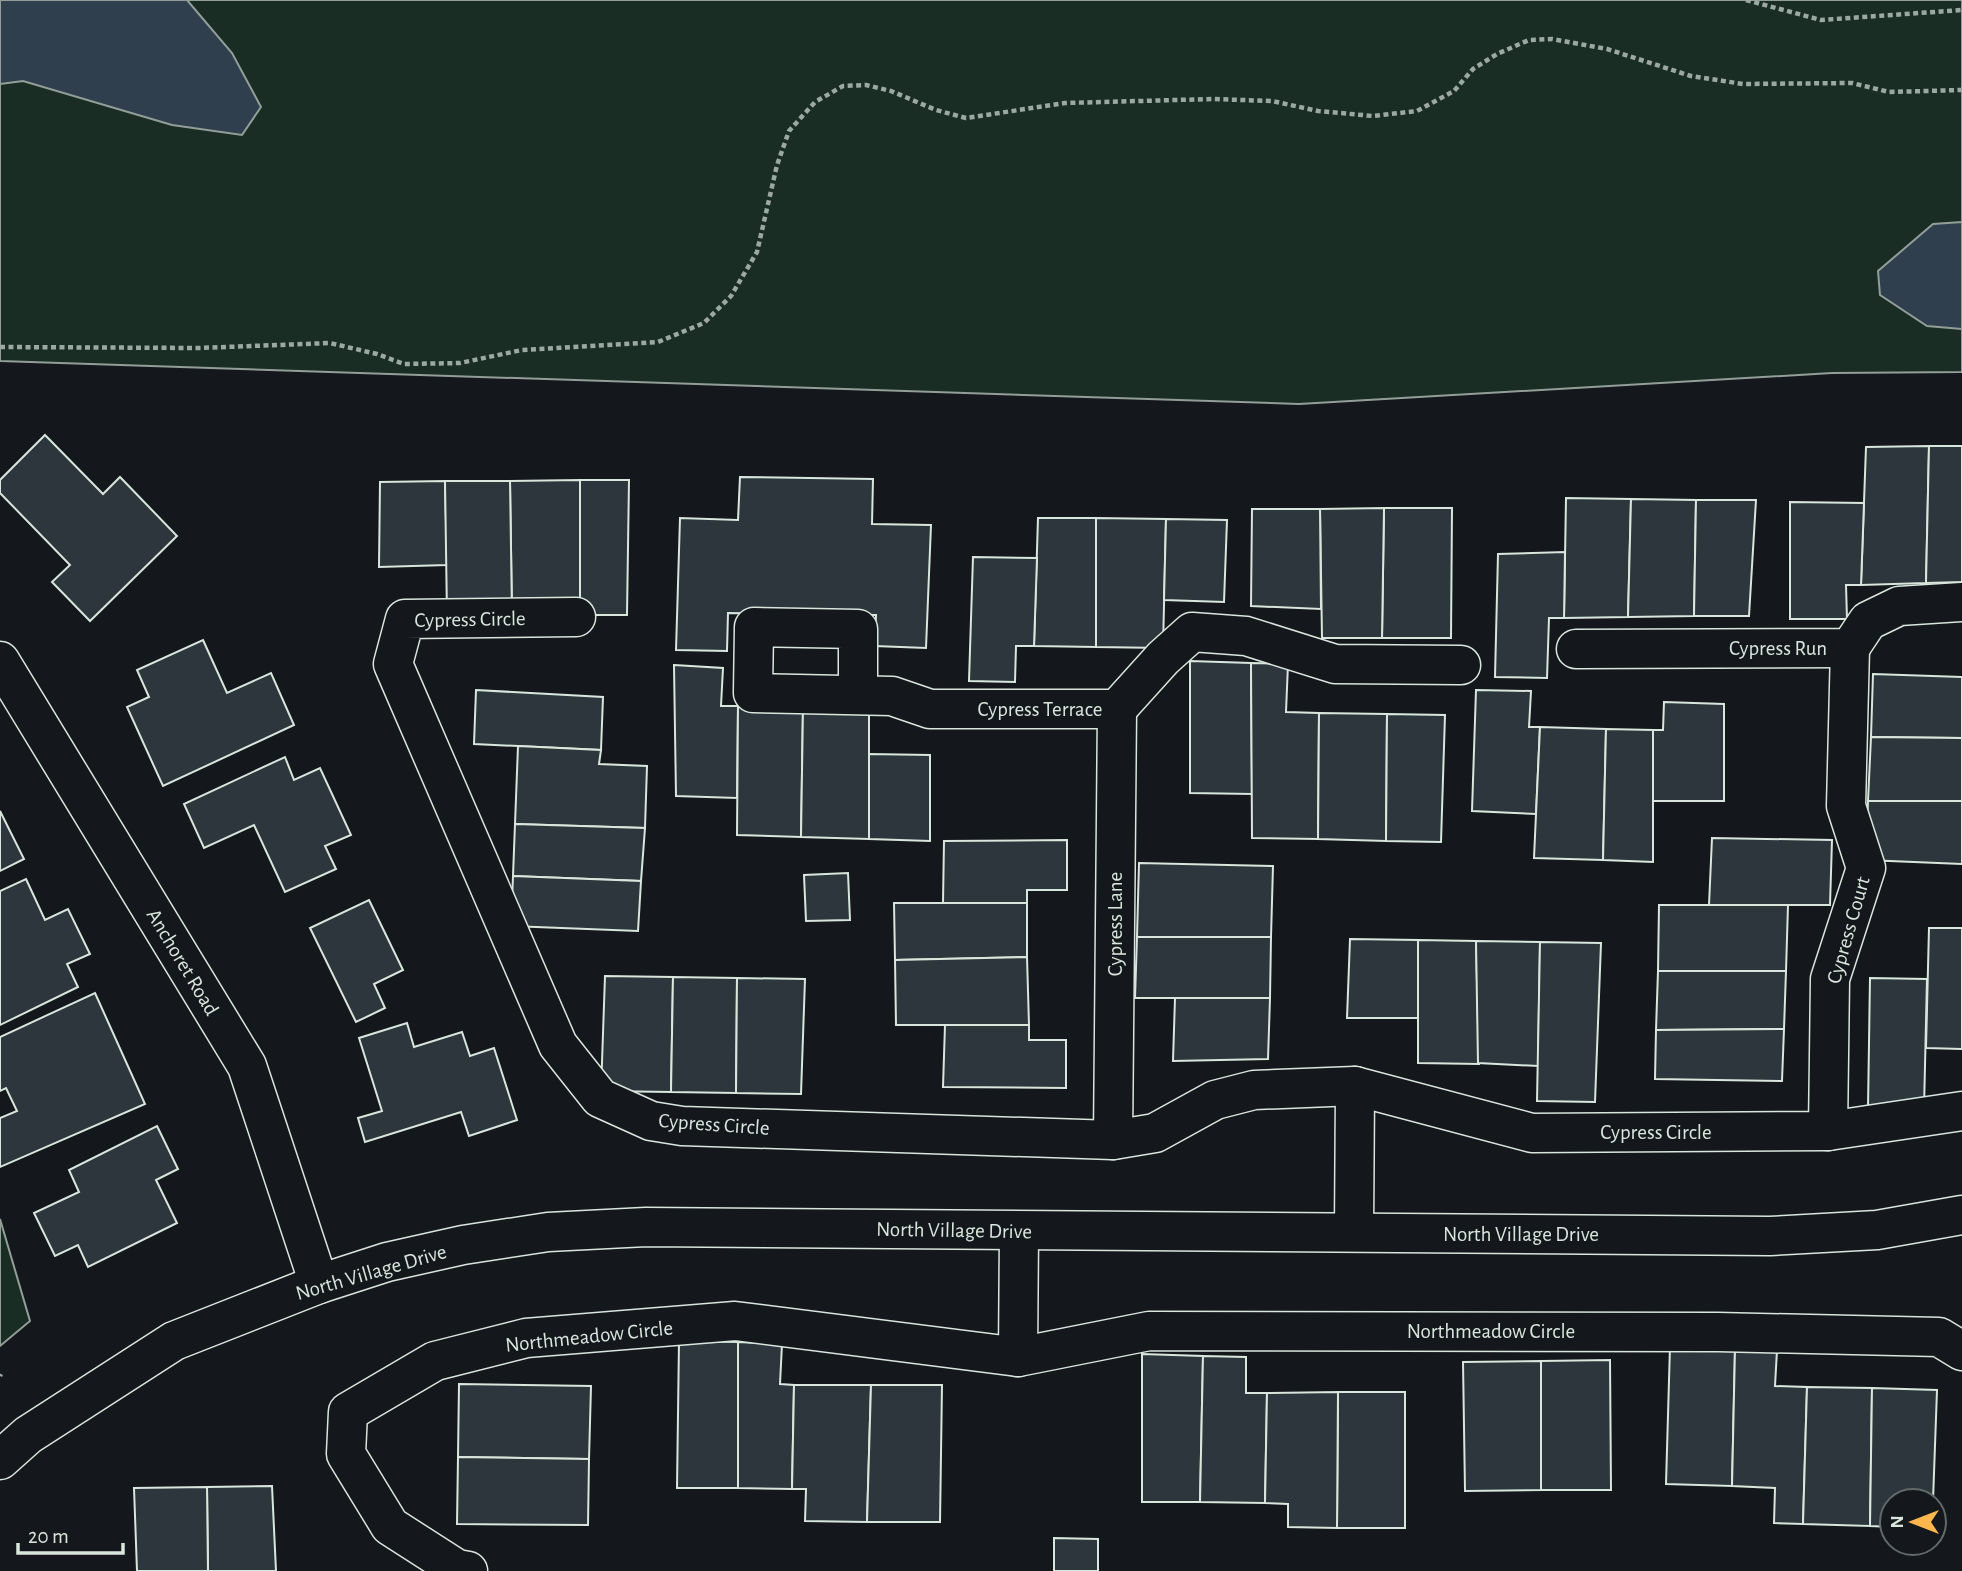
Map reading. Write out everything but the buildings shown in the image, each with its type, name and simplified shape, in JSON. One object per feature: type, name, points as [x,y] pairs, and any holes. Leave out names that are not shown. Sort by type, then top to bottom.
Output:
[{"type":"street","name":"Cypress Run","points":[[1576,649],[1850,648],[1868,621],[1899,606],[1962,603]]},
{"type":"street","name":"Cypress Circle","points":[[576,617],[405,619],[393,664],[558,1045],[600,1098],[651,1121],[682,1126],[1113,1140],[1154,1133],[1215,1100],[1254,1090],[1355,1086],[1532,1133],[1828,1131],[1962,1111]]},
{"type":"street","name":"Cypress Terrace","points":[[858,695],[858,629],[754,627],[753,693],[892,696],[930,709],[1117,709],[1192,632],[1246,636],[1335,664],[1461,665]]},
{"type":"street","name":"Cypress Court","points":[[1828,1131],[1830,979],[1866,868],[1846,806],[1850,648]]},
{"type":"street","name":"Anchoret Road","points":[[0,661],[247,1066],[319,1284]]},
{"type":"street","name":"Cypress Lane","points":[[1113,1140],[1117,709]]},
{"type":"street","points":[[1354,1232],[1355,1086]]},
{"type":"street","name":"North Village Drive","points":[[0,1460],[28,1435],[174,1341],[319,1284],[387,1262],[463,1245],[548,1232],[646,1227],[1770,1236],[1877,1230],[1962,1215]]},
{"type":"street","points":[[1018,1357],[1019,1231]]},
{"type":"street","name":"Northmeadow Circle","points":[[468,1571],[457,1569],[390,1526],[346,1454],[348,1412],[435,1360],[526,1338],[735,1321],[1018,1357],[1149,1331],[1718,1332],[1898,1336],[1939,1337],[1962,1350]]},
{"type":"path","points":[[1746,0],[1821,20],[1962,10]]},
{"type":"path","points":[[0,347],[199,348],[330,343],[377,354],[404,364],[460,363],[522,350],[658,342],[705,323],[731,296],[757,252],[777,165],[789,131],[815,102],[843,86],[866,85],[891,91],[936,110],[966,118],[1065,103],[1213,99],[1272,101],[1318,111],[1373,116],[1417,111],[1454,91],[1473,69],[1497,54],[1529,40],[1552,39],[1607,49],[1690,76],[1743,84],[1852,83],[1889,92],[1962,90]]},
{"type":"green space","points":[[0,0],[1962,0],[1962,372],[1832,373],[1299,404],[0,361]]},
{"type":"green space","points":[[0,1219],[30,1321],[0,1346]]},
{"type":"water","points":[[0,0],[187,0],[232,53],[261,107],[242,135],[172,125],[23,81],[0,84]]},
{"type":"water","points":[[1962,222],[1962,329],[1927,326],[1880,295],[1878,271],[1933,224]]}]
